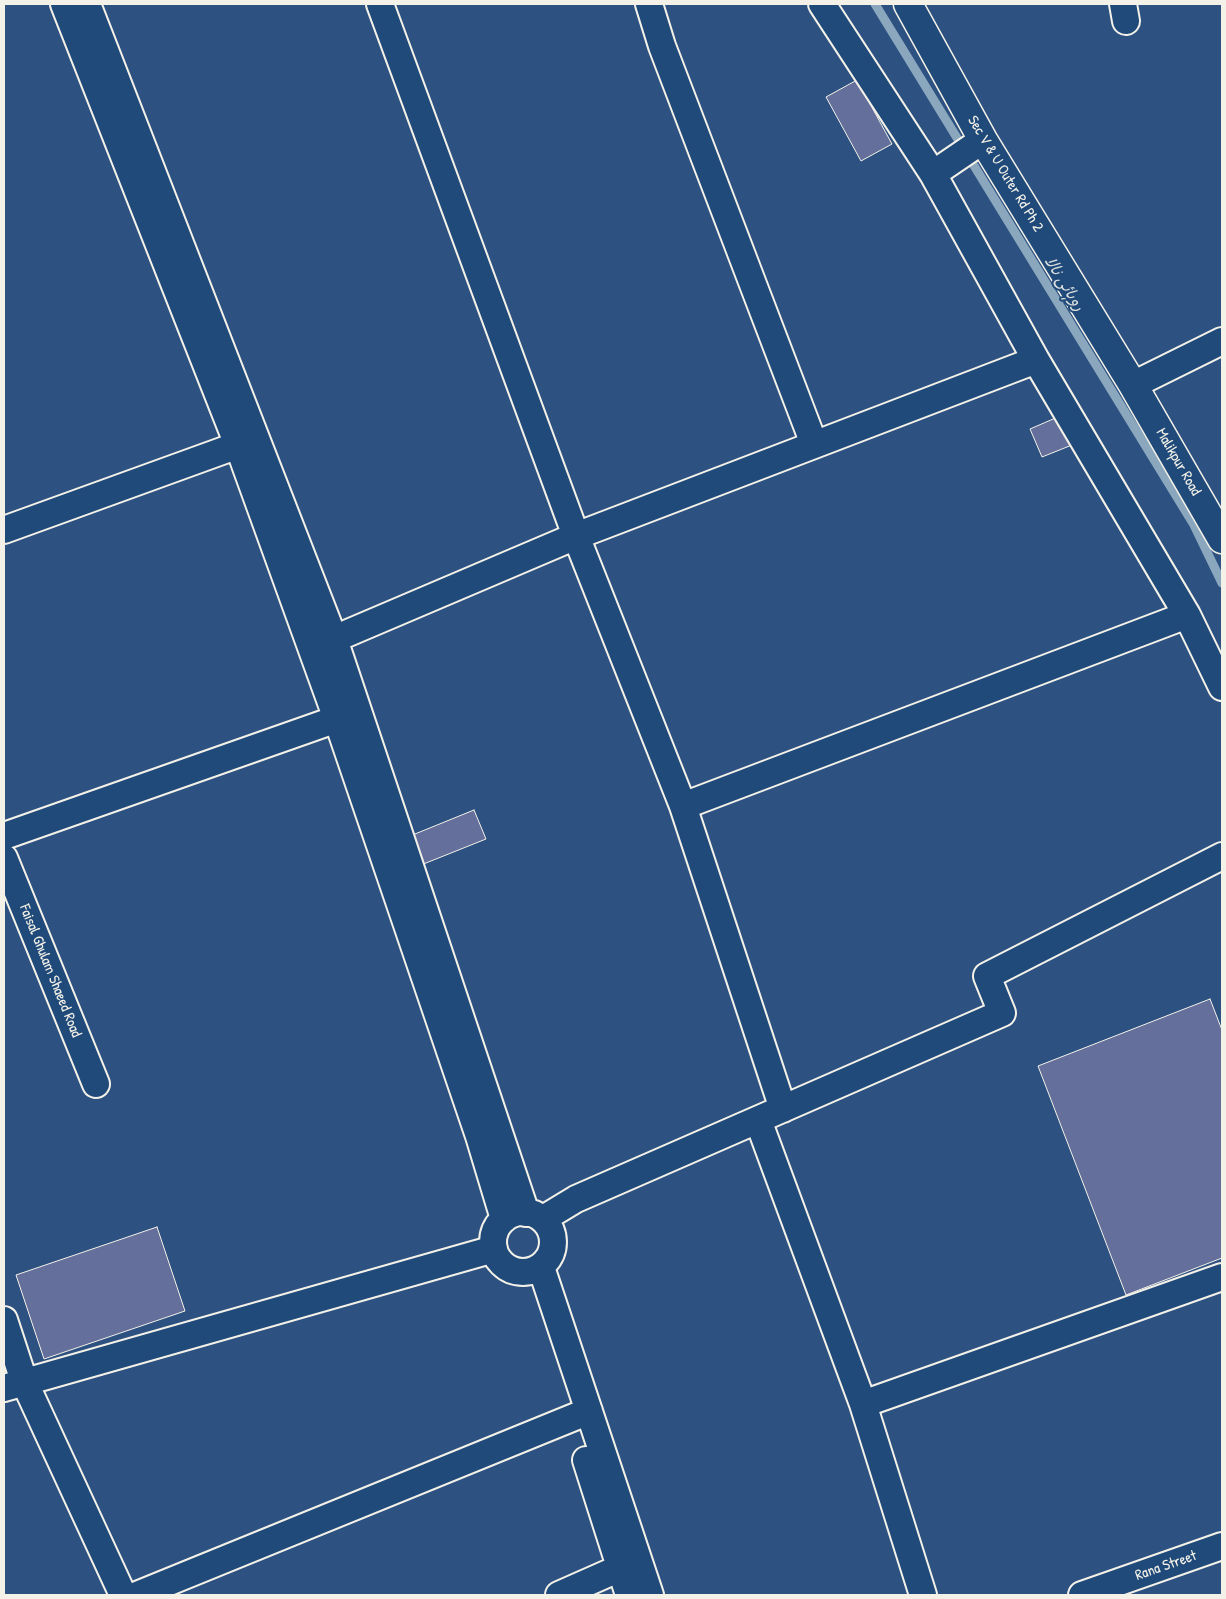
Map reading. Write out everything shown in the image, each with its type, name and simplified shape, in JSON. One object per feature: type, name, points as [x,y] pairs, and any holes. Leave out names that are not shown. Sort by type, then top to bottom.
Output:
[{"type":"street","points":[[64,4],[248,441],[334,639],[348,714]]},
{"type":"street","points":[[88,4],[348,714],[478,1136],[524,1217],[551,1230],[554,1244],[550,1256],[534,1270],[516,1272],[506,1267],[498,1259],[494,1249],[494,1238],[497,1228],[524,1217],[576,1199],[1002,1013],[988,976],[1222,856]]},
{"type":"street","points":[[380,4],[576,536],[683,806],[783,1109]]},
{"type":"street","points":[[649,4],[662,46],[814,444]]},
{"type":"street","points":[[822,4],[933,174],[1036,360],[1187,615],[1222,687]]},
{"type":"street","name":"Sec V & U Outer Rd Ph 2","points":[[908,4],[983,140],[1134,385]]},
{"type":"street","points":[[933,174],[983,140]]},
{"type":"street","points":[[1134,385],[1222,341]]},
{"type":"street","points":[[334,639],[576,536],[1036,360]]},
{"type":"street","name":"Malikpur Road","points":[[1134,385],[1222,539]]},
{"type":"street","points":[[4,530],[248,441]]},
{"type":"street","points":[[683,806],[1187,615]]},
{"type":"street","points":[[4,836],[348,714]]},
{"type":"street","name":"Faisal Ghulam Shaeed Road","points":[[4,858],[96,1084]]},
{"type":"street","points":[[758,1120],[863,1404],[923,1595]]},
{"type":"street","points":[[14,1385],[494,1249]]},
{"type":"street","points":[[534,1270],[629,1564],[650,1595]]},
{"type":"street","points":[[863,1404],[1222,1277]]},
{"type":"street","points":[[4,1320],[14,1385],[123,1595]]},
{"type":"street","points":[[137,1595],[581,1415]]},
{"type":"street","name":"Rana Street","points":[[1082,1595],[1222,1546]]},
{"type":"street","points":[[559,1595],[629,1564]]},
{"type":"street","points":[[629,1564],[629,1595]]},
{"type":"building","points":[[857,80],[892,144],[861,161],[826,97]]},
{"type":"building","points":[[1060,416],[1072,445],[1042,457],[1030,429]]},
{"type":"building","points":[[474,810],[486,839],[421,865],[410,836]]},
{"type":"building","points":[[1210,999],[1222,1030],[1222,1258],[1126,1295],[1038,1066]]},
{"type":"building","points":[[157,1227],[185,1311],[44,1359],[16,1275]]},
{"type":"waterway","name":"روہائی نالا","points":[[875,4],[1194,525],[1222,583]]}]
